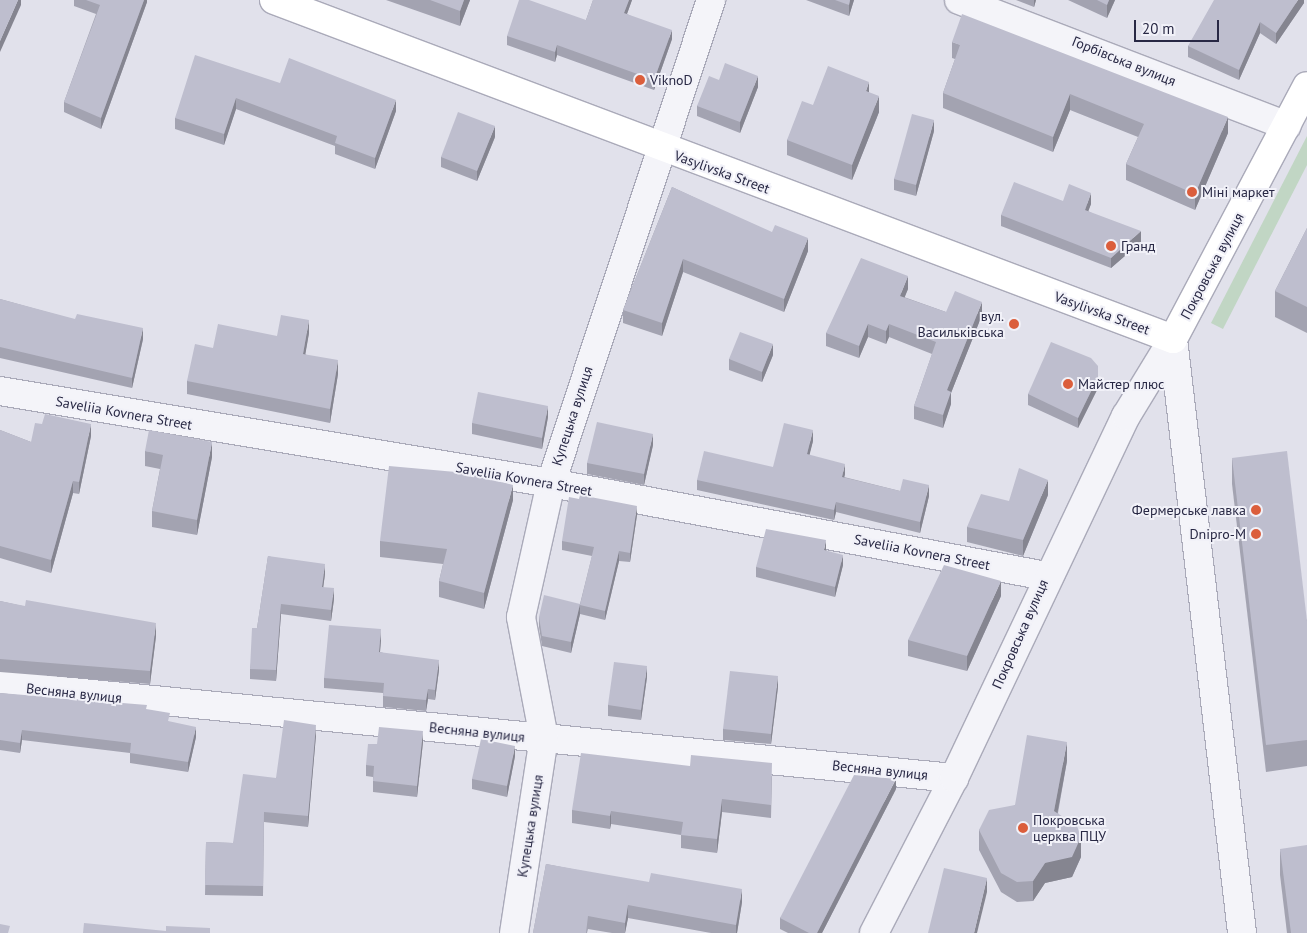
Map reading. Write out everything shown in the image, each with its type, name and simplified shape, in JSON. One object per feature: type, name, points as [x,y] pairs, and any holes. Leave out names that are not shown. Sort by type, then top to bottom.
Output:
[{"type":"main road","name":"Vasylivska Street","points":[[274,0],[660,149],[1172,340]]},
{"type":"main road","name":"Покровська вулиця","points":[[1172,340],[1307,86]]},
{"type":"street","name":"Купецька вулиця","points":[[514,933],[544,738],[521,617],[550,482],[711,0]]},
{"type":"street","name":"Горбівська вулиця","points":[[959,0],[1287,126]]},
{"type":"street","name":"Покровська вулиця","points":[[874,933],[954,778],[1046,576],[1126,416],[1172,340]]},
{"type":"street","points":[[1172,340],[1242,933]]},
{"type":"street","name":"Saveliia Kovnera Street","points":[[0,391],[550,482],[1046,576]]},
{"type":"street","name":"Весняна вулиця","points":[[0,685],[954,778]]},
{"type":"green space","points":[[1307,136],[1307,165],[1223,329],[1211,323]]},
{"type":"building","points":[[0,0],[18,0],[0,41]]},
{"type":"building","points":[[86,0],[144,0],[101,118],[64,102],[100,5]]},
{"type":"building","points":[[430,0],[464,0],[460,11]]},
{"type":"building","points":[[519,0],[529,0],[586,20],[593,0],[629,0],[624,13],[672,30],[654,80],[557,45],[555,52],[507,36]]},
{"type":"building","points":[[835,0],[850,0],[849,5]]},
{"type":"building","points":[[1097,0],[1109,0],[1107,5]]},
{"type":"building","points":[[1214,0],[1298,0],[1276,33],[1260,22],[1239,70],[1188,46]]},
{"type":"building","points":[[962,14],[1228,117],[1195,194],[1126,164],[1144,124],[1070,94],[1053,137],[943,93],[960,45],[952,42]]},
{"type":"building","points":[[195,55],[280,83],[289,58],[396,100],[375,158],[335,143],[337,136],[236,98],[224,134],[175,118]]},
{"type":"building","points":[[725,63],[758,76],[740,122],[697,106],[709,76],[719,80]]},
{"type":"building","points":[[828,66],[869,82],[866,91],[879,96],[852,165],[787,140],[802,101],[813,105]]},
{"type":"building","points":[[458,112],[495,126],[477,171],[441,157]]},
{"type":"building","points":[[912,114],[934,120],[916,185],[894,179]]},
{"type":"building","points":[[1014,182],[1063,201],[1069,184],[1091,193],[1085,210],[1141,231],[1111,258],[1001,215]]},
{"type":"building","points":[[672,187],[772,232],[775,225],[808,238],[784,299],[683,259],[662,323],[623,310]]},
{"type":"building","points":[[1307,228],[1307,307],[1275,291]]},
{"type":"building","points":[[861,258],[908,276],[900,296],[946,312],[955,291],[982,302],[947,390],[951,392],[943,415],[914,406],[936,342],[889,324],[886,331],[868,324],[859,346],[826,333]]},
{"type":"building","points":[[0,299],[75,319],[77,314],[143,328],[132,378],[0,347]]},
{"type":"building","points":[[281,315],[309,320],[303,354],[338,360],[330,409],[187,381],[195,344],[213,348],[218,324],[277,336]]},
{"type":"building","points":[[740,332],[773,344],[762,372],[729,359]]},
{"type":"building","points":[[1051,342],[1091,358],[1098,366],[1098,377],[1078,418],[1028,394]]},
{"type":"building","points":[[478,392],[548,406],[542,438],[472,423]]},
{"type":"building","points":[[45,414],[91,424],[79,482],[73,481],[51,560],[0,546],[0,430],[31,442],[35,423],[42,424]]},
{"type":"building","points":[[597,422],[653,434],[644,474],[587,463]]},
{"type":"building","points":[[784,423],[813,430],[807,454],[845,464],[842,477],[900,491],[903,479],[929,485],[920,522],[836,502],[834,510],[697,480],[704,451],[773,467]]},
{"type":"building","points":[[149,430],[212,442],[197,520],[152,511],[163,455],[145,451]]},
{"type":"building","points":[[1287,451],[1307,621],[1307,740],[1266,745],[1232,458]]},
{"type":"building","points":[[389,466],[467,473],[513,485],[484,593],[439,581],[447,549],[380,541]]},
{"type":"building","points":[[1019,468],[1048,480],[1023,540],[967,527],[981,494],[1009,501]]},
{"type":"building","points":[[580,495],[637,506],[630,553],[619,551],[605,611],[580,605],[594,547],[562,541],[569,497],[579,499]]},
{"type":"building","points":[[766,529],[826,540],[824,550],[843,555],[835,587],[756,567]]},
{"type":"building","points":[[268,556],[325,564],[322,587],[334,588],[331,610],[281,604],[276,670],[250,669],[252,628],[257,628]]},
{"type":"building","points":[[944,565],[1001,581],[967,656],[908,640]]},
{"type":"building","points":[[544,595],[580,604],[571,642],[542,636],[539,617]]},
{"type":"building","points":[[26,600],[156,623],[150,671],[0,659],[0,601],[25,606]]},
{"type":"building","points":[[329,625],[381,629],[379,652],[439,660],[435,690],[428,689],[426,700],[383,696],[384,683],[324,678]]},
{"type":"building","points":[[614,662],[647,666],[641,710],[608,705]]},
{"type":"building","points":[[730,671],[778,676],[771,734],[723,729]]},
{"type":"building","points":[[0,693],[147,705],[146,709],[170,713],[168,721],[196,727],[188,762],[130,753],[131,743],[22,730],[20,743],[0,740]]},
{"type":"building","points":[[284,720],[316,725],[308,816],[264,812],[263,886],[205,885],[206,842],[233,843],[243,774],[276,778]]},
{"type":"building","points":[[379,727],[423,731],[417,786],[373,781],[374,766],[366,765],[368,744],[377,744]]},
{"type":"building","name":"Покровська церква ПЦУ","points":[[1027,735],[1067,742],[1054,811],[1077,826],[1081,837],[1072,857],[1045,863],[1033,881],[1017,882],[1001,873],[979,830],[989,810],[1015,805]]},
{"type":"building","points":[[481,739],[515,746],[507,786],[472,779]]},
{"type":"building","points":[[581,753],[690,766],[691,755],[772,763],[771,805],[722,799],[717,839],[681,835],[683,822],[611,811],[610,816],[572,810]]},
{"type":"building","points":[[854,775],[896,779],[817,933],[809,933],[780,918]]},
{"type":"building","points":[[1307,845],[1307,933],[1291,933],[1280,849]]},
{"type":"building","points":[[546,864],[649,882],[651,873],[742,889],[736,925],[628,905],[625,923],[588,916],[586,933],[533,933]]},
{"type":"building","points":[[944,868],[987,878],[974,933],[928,933]]},
{"type":"building","points":[[84,923],[166,931],[166,926],[210,928],[210,933],[83,933]]},
{"type":"building","points":[[0,924],[10,926],[8,933],[0,933]]},
{"type":"place","name":"ViknoD","points":[[640,80]]},
{"type":"place","name":"Міні маркет","points":[[1192,192]]},
{"type":"place","name":"Гранд","points":[[1111,246]]},
{"type":"place","name":"вул. Васильківська","points":[[1014,324]]},
{"type":"place","name":"Майстер плюс","points":[[1068,384]]},
{"type":"place","name":"Фермерське лавка","points":[[1256,510]]},
{"type":"place","name":"Dnipro-M","points":[[1256,534]]},
{"type":"place","name":"Покровська церква ПЦУ","points":[[1023,828]]}]
